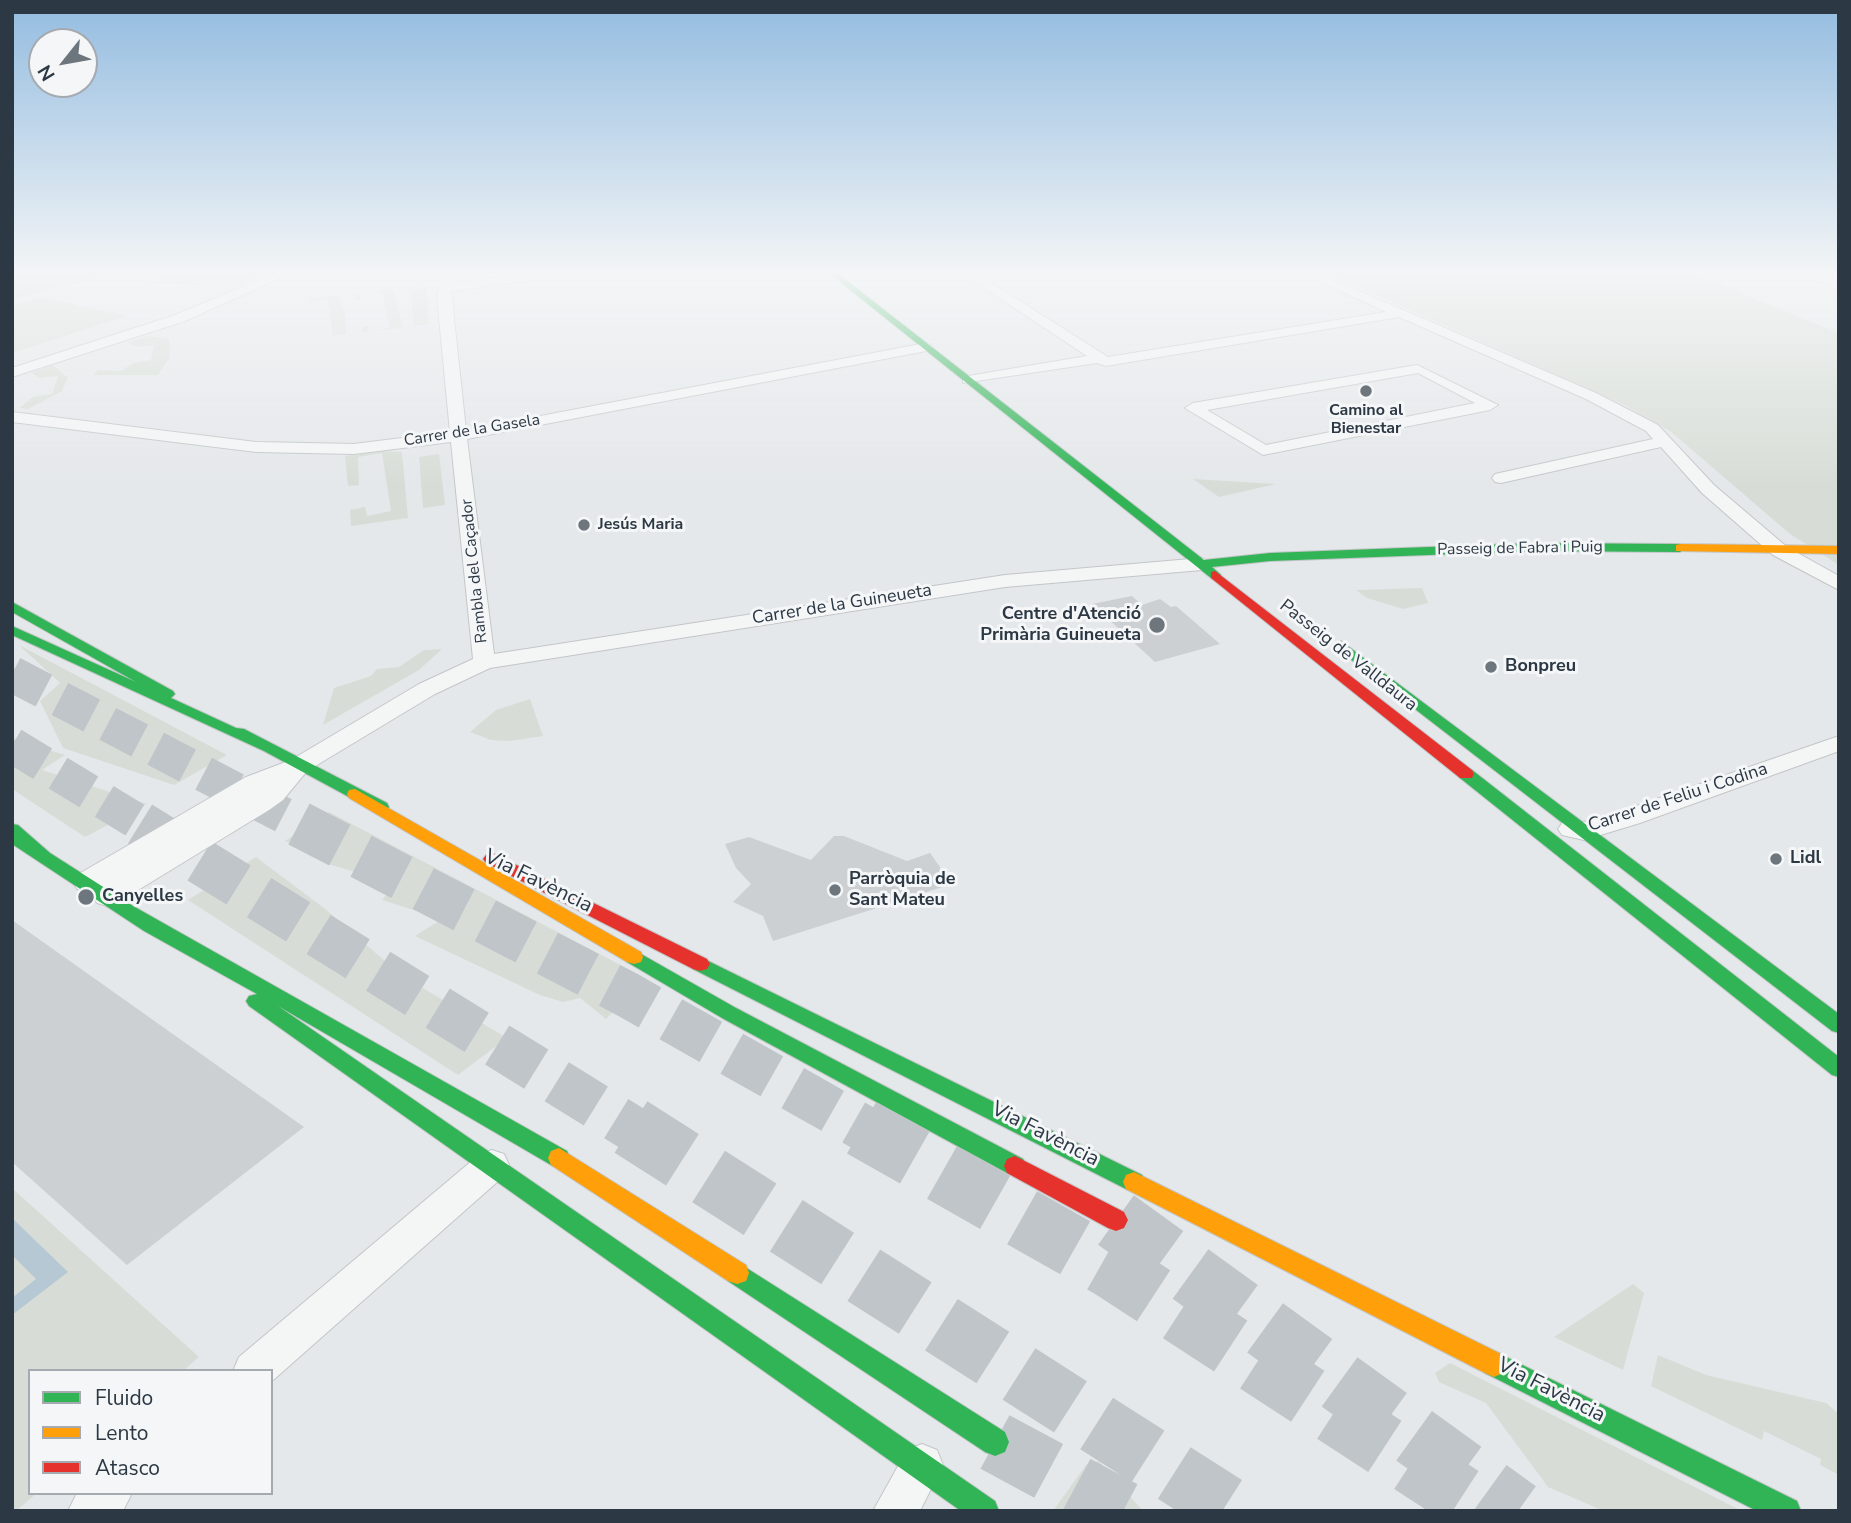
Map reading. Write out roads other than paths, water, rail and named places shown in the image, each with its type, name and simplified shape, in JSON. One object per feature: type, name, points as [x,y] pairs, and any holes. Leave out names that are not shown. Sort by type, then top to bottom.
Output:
[{"type":"main road","name":"Passeig de Valldaura","points":[[922,344],[1839,1069]]},
{"type":"main road","points":[[948,344],[1024,403]]},
{"type":"main road","points":[[1209,544],[1253,577]]},
{"type":"main road","name":"Passeig de Fabra i Puig","points":[[1202,564],[1534,547],[1839,550]]},
{"type":"main road","name":"Via Favència","points":[[12,606],[355,794],[529,877],[965,1095],[1787,1511]]},
{"type":"main road","points":[[12,630],[265,747]]},
{"type":"main road","name":"Passeig de Valldaura","points":[[1331,637],[1839,1025]]},
{"type":"main road","points":[[355,794],[729,1013],[1116,1220]]},
{"type":"main road","points":[[12,829],[43,855]]},
{"type":"main road","points":[[12,837],[130,911],[985,1511]]},
{"type":"main road","points":[[130,911],[456,1096],[599,1182],[995,1442]]},
{"type":"street","points":[[12,373],[99,344]]},
{"type":"street","name":"Rambla del Caçador","points":[[300,765],[427,689],[484,662],[448,344]]},
{"type":"street","points":[[1078,344],[1106,362],[1214,344]]},
{"type":"street","points":[[968,380],[1168,344]]},
{"type":"street","points":[[1473,344],[1591,396],[1652,428],[1708,489],[1780,551],[1839,584]]},
{"type":"street","name":"Carrer de la Gasela","points":[[12,417],[256,447],[354,449],[459,436],[926,347]]},
{"type":"street","points":[[1421,371],[1490,405],[1263,450],[1193,408],[1421,371]]},
{"type":"street","points":[[1501,478],[1663,442]]},
{"type":"street","name":"Carrer de la Guineueta","points":[[484,662],[1005,581],[1202,564]]},
{"type":"street","name":"Carrer de Feliu i Codina","points":[[1516,813],[1584,831],[1839,743]]},
{"type":"street","points":[[97,889],[274,794],[300,765]]},
{"type":"street","points":[[255,1369],[492,1165]]},
{"type":"street","points":[[895,1511],[922,1465]]},
{"type":"street","points":[[89,1511],[108,1495]]},
{"type":"water","points":[[12,1218],[68,1272],[12,1315],[12,1298],[36,1279],[12,1255]]},
{"type":"tunnel","points":[[12,674],[302,825]]},
{"type":"tunnel","points":[[12,745],[143,825]]},
{"type":"tunnel","points":[[140,824],[633,1129]]},
{"type":"tunnel","points":[[299,824],[628,995],[865,1129]]},
{"type":"tunnel","points":[[631,1127],[1234,1511]]},
{"type":"tunnel","points":[[862,1127],[1111,1268],[1484,1511]]},
{"type":"tunnel","points":[[1116,1220],[1518,1511]]},
{"type":"tunnel","points":[[995,1442],[1123,1511]]},
{"type":"place","name":"Camino al Bienestar","points":[[1366,391]]},
{"type":"place","name":"Jesús Maria","points":[[584,525]]},
{"type":"place","name":"Centre d'Atenció Primària Guineueta","points":[[1157,625]]},
{"type":"place","name":"Bonpreu","points":[[1491,667]]},
{"type":"place","name":"Lidl","points":[[1776,859]]},
{"type":"place","name":"Parròquia de Sant Mateu","points":[[835,890]]},
{"type":"place","name":"Canyelles","points":[[86,897]]}]
